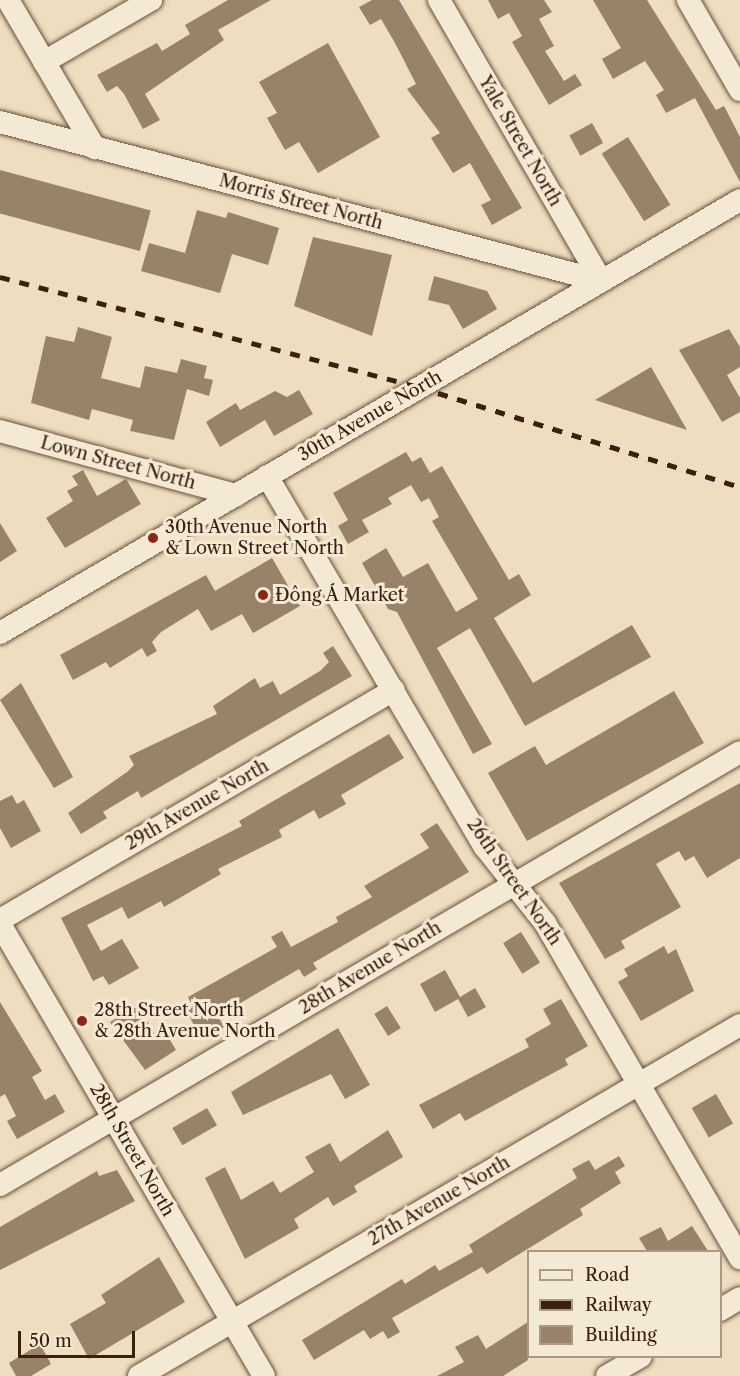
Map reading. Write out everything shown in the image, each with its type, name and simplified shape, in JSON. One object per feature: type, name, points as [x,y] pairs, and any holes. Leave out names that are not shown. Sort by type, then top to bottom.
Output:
[{"type":"street","points":[[8,0],[95,148]]},
{"type":"street","points":[[44,62],[151,0]]},
{"type":"street","name":"Yale Street North","points":[[439,0],[602,281]]},
{"type":"street","points":[[688,0],[740,90]]},
{"type":"street","name":"Morris Street North","points":[[0,122],[602,281]]},
{"type":"street","name":"30th Avenue North","points":[[0,633],[740,200]]},
{"type":"street","name":"Lown Street North","points":[[0,431],[236,495]]},
{"type":"street","name":"26th Street North","points":[[267,477],[512,885],[545,922],[740,1258]]},
{"type":"street","name":"29th Avenue North","points":[[0,922],[394,690]]},
{"type":"street","name":"28th Avenue North","points":[[0,1185],[740,752]]},
{"type":"street","name":"28th Street North","points":[[0,922],[264,1376]]},
{"type":"street","name":"27th Avenue North","points":[[139,1376],[740,1025]]},
{"type":"street","points":[[722,1309],[740,1298]]},
{"type":"street","points":[[607,1376],[638,1358]]},
{"type":"building","points":[[228,0],[271,0],[218,30],[224,40],[145,94],[160,120],[143,129],[124,94],[117,86],[107,92],[97,75],[157,43],[162,51],[190,34],[185,25]]},
{"type":"building","points":[[372,0],[399,0],[522,208],[492,225],[481,205],[491,200],[470,163],[453,173],[431,138],[440,133],[407,89],[416,84],[395,43],[381,19],[370,25],[359,7]]},
{"type":"building","points":[[488,0],[544,0],[552,12],[539,19],[554,46],[545,51],[564,81],[575,74],[582,85],[549,105],[512,42],[522,36],[509,13],[498,19]]},
{"type":"building","points":[[593,0],[647,0],[716,110],[724,106],[740,137],[740,182],[695,98],[666,113],[656,95],[664,90],[645,61],[613,79],[602,59],[621,48]]},
{"type":"building","points":[[328,43],[380,137],[318,173],[299,142],[285,150],[267,118],[277,113],[259,82]]},
{"type":"building","points":[[592,123],[603,143],[580,156],[569,136]]},
{"type":"building","points":[[628,137],[670,205],[644,221],[602,153]]},
{"type":"building","points":[[0,170],[151,210],[140,251],[0,213]]},
{"type":"building","points":[[197,210],[226,218],[228,212],[279,228],[268,265],[232,254],[220,293],[141,271],[149,243],[185,253]]},
{"type":"building","points":[[313,237],[392,255],[372,336],[294,306]]},
{"type":"building","points":[[434,276],[487,291],[497,309],[463,329],[449,305],[428,300]]},
{"type":"building","points":[[78,327],[112,337],[101,378],[140,388],[145,366],[177,373],[181,359],[207,366],[204,378],[213,380],[209,396],[187,389],[174,440],[130,431],[133,420],[92,409],[89,420],[31,403],[46,336],[74,342]]},
{"type":"building","points":[[729,329],[740,347],[740,367],[727,375],[740,398],[740,412],[722,422],[679,350]]},
{"type":"building","points":[[651,367],[687,430],[595,400]]},
{"type":"building","points":[[299,390],[313,414],[274,436],[265,420],[220,447],[206,422],[236,403],[240,410],[275,391],[287,397]]},
{"type":"building","points":[[406,452],[412,462],[421,457],[430,473],[442,466],[509,580],[519,574],[531,595],[494,618],[533,683],[632,625],[651,657],[525,726],[470,628],[437,648],[492,744],[473,754],[397,612],[388,609],[362,563],[386,548],[403,577],[428,563],[456,612],[478,599],[432,521],[439,517],[429,498],[421,502],[411,485],[388,498],[392,504],[362,520],[369,532],[348,544],[338,526],[348,520],[333,493]]},
{"type":"building","points":[[83,470],[97,496],[126,479],[141,504],[65,548],[46,518],[73,501],[67,491],[78,485],[72,476]]},
{"type":"building","points":[[0,523],[17,551],[0,562]]},
{"type":"building","points":[[272,558],[300,606],[253,633],[242,614],[211,631],[198,609],[161,632],[152,642],[157,651],[147,657],[142,648],[110,668],[106,662],[73,680],[60,655],[206,575],[215,591]]},
{"type":"building","points":[[333,646],[352,676],[141,798],[138,791],[103,812],[107,818],[81,834],[68,813],[127,772],[134,765],[129,756],[217,714],[213,706],[255,678],[260,688],[273,681],[280,695],[320,671],[329,662],[323,653]]},
{"type":"building","points":[[21,683],[73,777],[54,788],[0,700]]},
{"type":"building","points":[[674,691],[704,743],[527,841],[488,773],[535,746],[546,765]]},
{"type":"building","points":[[389,734],[404,758],[341,795],[346,804],[319,819],[314,810],[279,830],[282,837],[218,869],[221,874],[164,907],[161,901],[128,919],[122,907],[87,925],[101,951],[122,939],[139,968],[109,985],[103,976],[93,981],[61,918],[242,826],[239,821]]},
{"type":"building","points":[[740,783],[740,858],[707,878],[694,856],[685,861],[679,851],[656,864],[681,907],[621,941],[625,948],[605,959],[559,883]]},
{"type":"building","points":[[12,795],[17,804],[24,800],[41,831],[11,848],[0,828],[0,801]]},
{"type":"building","points":[[437,823],[469,872],[313,963],[317,969],[304,977],[299,969],[218,1016],[224,1027],[202,1039],[186,1011],[193,1007],[188,997],[277,947],[271,937],[282,931],[291,947],[338,922],[336,917],[372,897],[364,886],[429,848],[420,834]]},
{"type":"building","points":[[521,932],[540,963],[522,974],[503,943]]},
{"type":"building","points":[[664,946],[668,954],[676,949],[694,991],[641,1021],[618,982],[628,976],[624,969]]},
{"type":"building","points":[[445,970],[460,997],[475,988],[486,1007],[468,1017],[458,999],[435,1012],[420,984]]},
{"type":"building","points":[[561,999],[588,1046],[565,1059],[568,1065],[465,1121],[460,1113],[433,1129],[419,1105],[529,1047],[525,1039],[551,1024],[543,1009]]},
{"type":"building","points":[[0,1002],[42,1071],[32,1077],[45,1100],[55,1094],[65,1112],[17,1139],[7,1121],[16,1116],[5,1094],[0,1097]]},
{"type":"building","points":[[139,1006],[155,1035],[164,1030],[176,1050],[145,1070],[110,1022]]},
{"type":"building","points":[[387,1006],[401,1028],[388,1036],[374,1014]]},
{"type":"building","points":[[338,1028],[370,1085],[345,1099],[331,1074],[243,1115],[231,1092]]},
{"type":"building","points":[[716,1094],[733,1123],[709,1137],[692,1108]]},
{"type":"building","points":[[207,1108],[217,1125],[182,1145],[172,1128]]},
{"type":"building","points":[[388,1130],[403,1157],[354,1186],[357,1192],[333,1206],[328,1197],[294,1219],[299,1228],[245,1259],[205,1178],[225,1167],[241,1200],[273,1181],[280,1193],[314,1172],[305,1157],[330,1143],[340,1162]]},
{"type":"building","points":[[619,1156],[625,1166],[615,1172],[621,1183],[580,1209],[583,1215],[487,1274],[482,1267],[392,1318],[400,1332],[388,1339],[383,1331],[370,1339],[364,1330],[314,1360],[302,1340],[402,1279],[405,1284],[435,1265],[439,1271],[473,1252],[469,1245],[577,1178],[572,1169],[589,1160],[595,1170]]},
{"type":"building","points":[[117,1170],[135,1201],[0,1270],[0,1227],[97,1171],[99,1176]]},
{"type":"building","points":[[692,1226],[707,1250],[646,1250],[639,1238],[661,1227],[668,1241]]},
{"type":"building","points":[[159,1257],[185,1302],[89,1359],[70,1324],[106,1303],[101,1295]]},
{"type":"building","points":[[527,1323],[528,1360],[503,1376],[437,1376],[464,1362],[455,1347],[478,1335],[486,1349]]},
{"type":"building","points":[[40,1344],[51,1364],[31,1376],[16,1376],[9,1363]]},
{"type":"railway","points":[[0,277],[419,387],[740,487]]},
{"type":"place","name":"30th Avenue North & Lown Street North","points":[[153,538]]},
{"type":"place","name":"Đông Á Market","points":[[263,595]]},
{"type":"place","name":"28th Street North & 28th Avenue North","points":[[82,1021]]}]
